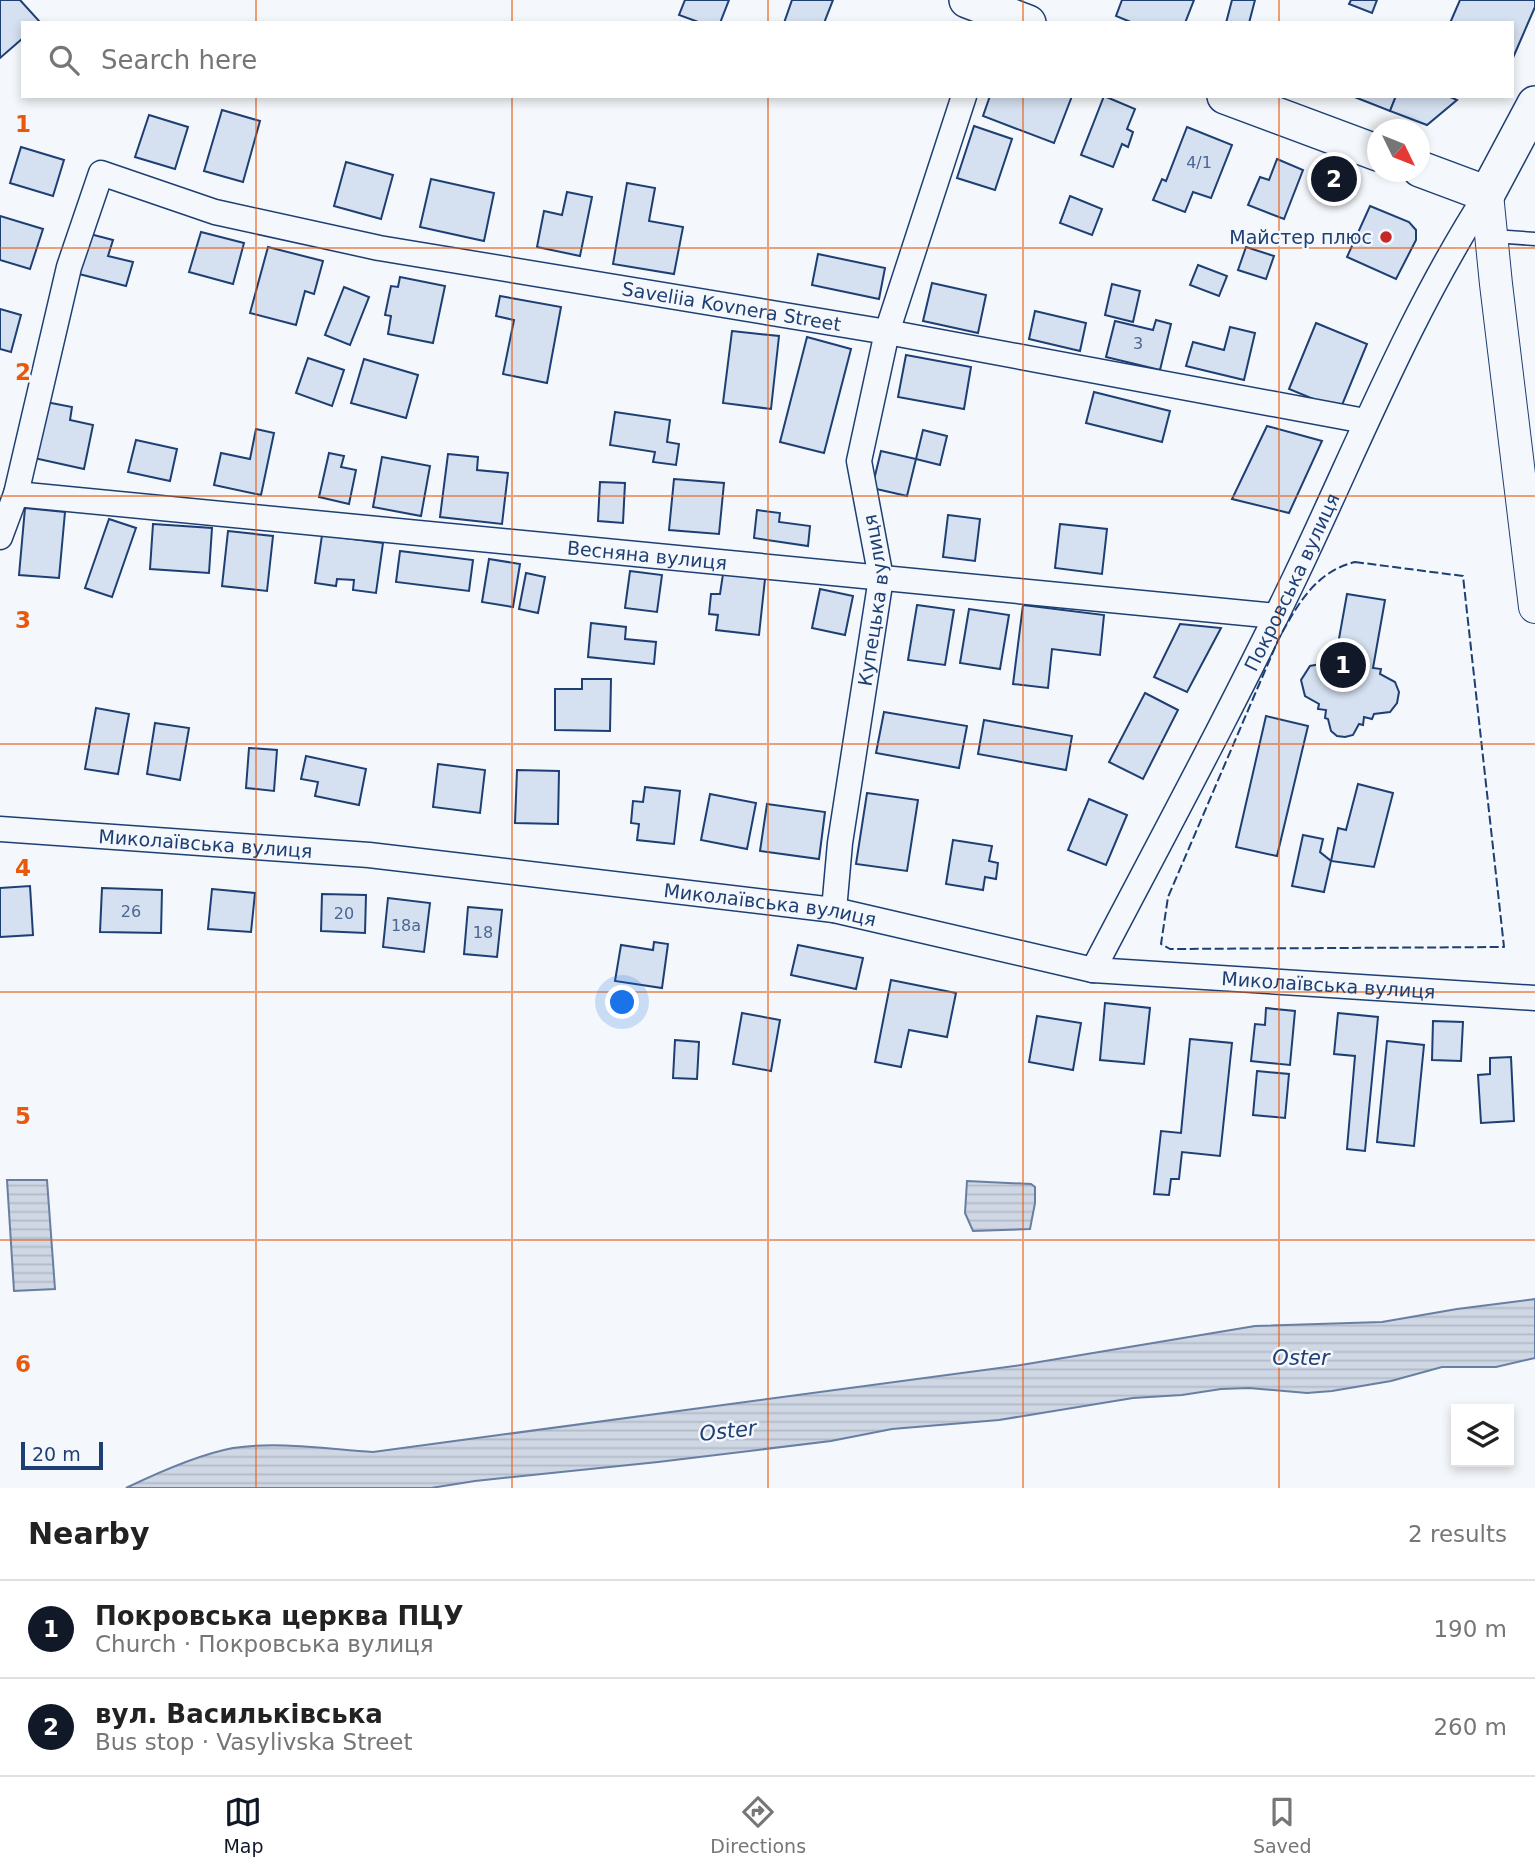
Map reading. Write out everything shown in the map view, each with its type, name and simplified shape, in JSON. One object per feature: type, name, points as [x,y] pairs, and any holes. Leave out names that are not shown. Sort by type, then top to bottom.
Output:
[{"type":"main road","points":[[986,8],[1022,21]]},
{"type":"main road","points":[[1230,98],[1367,149]]},
{"type":"main road","name":"Покровська вулиця","points":[[1487,194],[1535,104]]},
{"type":"main road","points":[[1430,173],[1487,194]]},
{"type":"street","name":"Купецька вулиця","points":[[835,910],[840,843],[881,578],[859,461],[887,332],[963,98]]},
{"type":"street","name":"Saveliia Kovnera Street","points":[[16,494],[69,267],[101,173],[215,212],[379,248],[887,332],[1365,421]]},
{"type":"street","points":[[1487,194],[1535,607]]},
{"type":"street","name":"Покровська вулиця","points":[[1093,970],[1276,616],[1365,421],[1442,268],[1487,194]]},
{"type":"street","points":[[0,537],[16,494]]},
{"type":"street","name":"Весняна вулиця","points":[[16,494],[1276,616]]},
{"type":"street","name":"Миколаївська вулиця","points":[[0,829],[369,855],[835,910],[1093,970],[1535,998]]},
{"type":"lane","points":[[1490,236],[1535,239]]},
{"type":"water","points":[[7,1180],[47,1180],[55,1289],[14,1291]]},
{"type":"water","points":[[967,1181],[1031,1184],[1035,1187],[1030,1229],[973,1231],[965,1213]]},
{"type":"water","name":"Oster","points":[[1535,1299],[1535,1358],[1496,1367],[1442,1367],[1391,1381],[1332,1391],[1307,1393],[1249,1388],[1133,1398],[999,1420],[892,1429],[831,1441],[431,1488],[126,1488],[193,1460],[233,1448],[285,1445],[373,1452],[1021,1365],[1255,1326],[1382,1322]]},
{"type":"building","points":[[0,0],[20,0],[39,21],[21,21],[21,40],[0,58]]},
{"type":"building","points":[[685,0],[729,0],[721,21],[696,21],[679,15]]},
{"type":"building","points":[[792,0],[833,0],[825,21],[785,21]]},
{"type":"building","points":[[1122,0],[1194,0],[1186,21],[1128,21],[1116,16]]},
{"type":"building","points":[[1232,0],[1255,0],[1250,21],[1227,21]]},
{"type":"building","points":[[1351,0],[1377,0],[1372,13],[1349,4]]},
{"type":"building","points":[[1460,0],[1535,0],[1535,7],[1514,55],[1514,21],[1451,21]]},
{"type":"building","points":[[989,98],[1071,98],[1054,143],[983,116]]},
{"type":"building","points":[[1103,98],[1135,109],[1127,129],[1133,132],[1128,147],[1122,144],[1113,167],[1081,155]]},
{"type":"building","points":[[1357,98],[1395,98],[1390,111]]},
{"type":"building","points":[[1395,98],[1457,100],[1430,122],[1430,119],[1411,119],[1390,111]]},
{"type":"building","points":[[222,110],[260,121],[243,182],[204,171]]},
{"type":"building","points":[[149,115],[188,127],[175,169],[135,157]]},
{"type":"building","points":[[974,126],[1012,139],[995,190],[957,178]]},
{"type":"building","points":[[1187,127],[1232,145],[1211,198],[1193,192],[1185,212],[1153,200],[1162,179],[1166,181]]},
{"type":"building","points":[[21,147],[64,160],[53,196],[10,183]]},
{"type":"building","points":[[1277,159],[1303,170],[1284,219],[1248,205],[1260,177],[1269,180]]},
{"type":"building","points":[[346,162],[393,175],[381,219],[334,206]]},
{"type":"building","points":[[431,179],[494,193],[484,241],[420,227]]},
{"type":"building","points":[[627,183],[655,188],[649,221],[683,227],[674,274],[613,264]]},
{"type":"building","points":[[567,192],[592,197],[580,256],[537,247],[544,211],[562,215]]},
{"type":"building","points":[[1070,196],[1102,209],[1092,235],[1060,223]]},
{"type":"building","points":[[1370,206],[1409,222],[1416,230],[1416,240],[1396,279],[1347,257]]},
{"type":"building","points":[[0,216],[43,229],[30,269],[0,260]]},
{"type":"building","points":[[201,232],[244,243],[233,284],[189,272]]},
{"type":"building","points":[[90,234],[113,240],[108,256],[133,262],[126,286],[79,274]]},
{"type":"building","points":[[268,247],[323,261],[314,294],[305,291],[296,325],[250,313]]},
{"type":"building","points":[[1246,247],[1274,256],[1266,279],[1238,270]]},
{"type":"building","points":[[818,254],[885,268],[879,299],[812,285]]},
{"type":"building","points":[[1198,265],[1227,276],[1219,296],[1190,285]]},
{"type":"building","points":[[400,277],[445,286],[433,343],[388,334],[391,316],[385,315],[391,286],[398,287]]},
{"type":"building","points":[[932,283],[986,295],[978,333],[923,321]]},
{"type":"building","points":[[1112,284],[1140,291],[1133,322],[1105,315]]},
{"type":"building","points":[[344,287],[369,297],[350,345],[325,335]]},
{"type":"building","points":[[500,296],[561,307],[547,383],[503,374],[514,320],[496,316]]},
{"type":"building","points":[[0,309],[21,315],[11,352],[0,349]]},
{"type":"building","points":[[1035,311],[1086,323],[1080,351],[1029,339]]},
{"type":"building","points":[[1156,320],[1171,324],[1160,370],[1106,357],[1115,321],[1153,330]]},
{"type":"building","points":[[1316,323],[1367,344],[1340,410],[1289,389]]},
{"type":"building","points":[[1230,327],[1255,333],[1244,380],[1186,366],[1193,342],[1224,350]]},
{"type":"building","points":[[732,331],[779,336],[771,409],[723,403]]},
{"type":"building","points":[[807,337],[851,349],[824,453],[780,442]]},
{"type":"building","points":[[906,355],[971,367],[964,409],[898,397]]},
{"type":"building","points":[[308,358],[344,370],[332,406],[296,393]]},
{"type":"building","points":[[364,359],[418,375],[406,418],[351,403]]},
{"type":"building","points":[[1094,392],[1170,411],[1162,442],[1086,423]]},
{"type":"building","points":[[46,402],[72,407],[70,420],[93,425],[84,469],[34,458]]},
{"type":"building","points":[[615,412],[670,420],[667,442],[679,444],[676,465],[653,462],[655,452],[610,445]]},
{"type":"building","points":[[1267,426],[1322,441],[1289,513],[1232,499]]},
{"type":"building","points":[[256,429],[274,433],[261,495],[214,485],[221,453],[250,459]]},
{"type":"building","points":[[923,430],[947,436],[940,465],[916,459]]},
{"type":"building","points":[[136,440],[177,449],[170,481],[128,472]]},
{"type":"building","points":[[881,451],[916,459],[907,496],[872,488]]},
{"type":"building","points":[[329,453],[344,456],[341,467],[356,470],[349,504],[319,497]]},
{"type":"building","points":[[448,454],[478,457],[477,470],[508,473],[502,524],[440,517]]},
{"type":"building","points":[[382,457],[430,466],[421,516],[373,507]]},
{"type":"building","points":[[674,479],[724,483],[719,534],[669,530]]},
{"type":"building","points":[[600,482],[625,483],[623,523],[598,521]]},
{"type":"building","points":[[25,508],[65,512],[59,578],[19,575]]},
{"type":"building","points":[[757,510],[780,513],[779,522],[810,526],[808,546],[754,538]]},
{"type":"building","points":[[948,515],[980,519],[975,561],[943,557]]},
{"type":"building","points":[[109,519],[136,528],[112,597],[85,588]]},
{"type":"building","points":[[153,524],[212,528],[209,573],[150,569]]},
{"type":"building","points":[[1060,524],[1107,529],[1102,574],[1055,568]]},
{"type":"building","points":[[228,531],[273,536],[267,591],[222,586]]},
{"type":"building","points":[[322,535],[383,543],[376,593],[353,590],[354,580],[337,579],[336,586],[315,583]]},
{"type":"building","points":[[400,551],[473,560],[469,591],[396,582]]},
{"type":"building","points":[[489,559],[520,564],[513,607],[482,602]]},
{"type":"building","points":[[630,571],[662,575],[657,612],[625,608]]},
{"type":"building","points":[[526,573],[545,577],[538,613],[519,609]]},
{"type":"building","points":[[723,574],[765,579],[759,635],[716,630],[718,615],[709,614],[711,594],[720,594]]},
{"type":"building","points":[[820,589],[853,596],[845,635],[812,628]]},
{"type":"building","points":[[1347,594],[1385,600],[1373,668],[1381,669],[1380,674],[1395,682],[1399,692],[1397,703],[1390,712],[1374,714],[1372,719],[1364,717],[1363,725],[1359,724],[1353,735],[1345,737],[1337,736],[1331,731],[1328,719],[1325,718],[1326,710],[1318,709],[1319,704],[1305,696],[1301,680],[1310,666],[1326,663],[1327,660],[1335,661]]},
{"type":"building","points":[[917,605],[954,610],[945,665],[908,660]]},
{"type":"building","points":[[1023,605],[1104,615],[1100,655],[1052,649],[1048,688],[1013,684]]},
{"type":"building","points":[[969,609],[1009,615],[1000,669],[960,663]]},
{"type":"building","points":[[591,623],[626,627],[625,639],[656,642],[654,664],[588,657]]},
{"type":"building","points":[[1180,624],[1221,628],[1187,692],[1154,677]]},
{"type":"building","points":[[582,679],[611,679],[610,731],[555,730],[555,689],[582,689]]},
{"type":"building","points":[[1145,693],[1178,710],[1143,779],[1109,762]]},
{"type":"building","points":[[96,708],[129,714],[118,774],[85,769]]},
{"type":"building","points":[[884,712],[967,726],[959,768],[876,753]]},
{"type":"building","points":[[1266,716],[1308,726],[1277,856],[1236,847]]},
{"type":"building","points":[[984,720],[1072,736],[1066,770],[978,754]]},
{"type":"building","points":[[155,723],[189,728],[180,780],[147,774]]},
{"type":"building","points":[[249,748],[277,750],[274,791],[246,788]]},
{"type":"building","points":[[306,756],[366,769],[359,805],[315,796],[318,782],[301,779]]},
{"type":"building","points":[[438,764],[485,770],[480,813],[433,807]]},
{"type":"building","points":[[517,770],[559,771],[558,824],[515,823]]},
{"type":"building","points":[[1358,784],[1393,793],[1374,867],[1331,861],[1338,828],[1346,830]]},
{"type":"building","points":[[645,787],[680,791],[674,844],[637,840],[639,824],[631,823],[633,801],[643,802]]},
{"type":"building","points":[[867,793],[918,800],[907,871],[856,864]]},
{"type":"building","points":[[710,794],[756,803],[747,849],[701,840]]},
{"type":"building","points":[[1089,799],[1127,815],[1106,865],[1068,850]]},
{"type":"building","points":[[767,804],[825,812],[819,859],[760,851]]},
{"type":"building","points":[[1303,835],[1323,839],[1320,852],[1331,861],[1324,892],[1292,886]]},
{"type":"building","points":[[953,840],[992,846],[989,861],[998,863],[996,879],[985,877],[983,890],[946,884]]},
{"type":"building","points":[[30,886],[33,935],[0,937],[0,888]]},
{"type":"building","points":[[102,888],[162,890],[161,933],[100,932]]},
{"type":"building","points":[[212,889],[255,893],[251,932],[208,929]]},
{"type":"building","points":[[322,894],[366,895],[365,933],[321,931]]},
{"type":"building","points":[[388,898],[430,903],[424,952],[383,947]]},
{"type":"building","points":[[468,907],[502,910],[497,957],[464,954]]},
{"type":"building","points":[[654,942],[668,944],[662,988],[615,981],[621,945],[653,950]]},
{"type":"building","points":[[798,945],[863,958],[856,989],[791,975]]},
{"type":"building","points":[[891,980],[956,993],[947,1037],[909,1030],[901,1067],[875,1062]]},
{"type":"building","points":[[1105,1003],[1150,1008],[1144,1064],[1100,1060]]},
{"type":"building","points":[[1266,1008],[1295,1011],[1290,1065],[1251,1061],[1255,1024],[1265,1025]]},
{"type":"building","points":[[742,1013],[780,1020],[771,1071],[733,1064]]},
{"type":"building","points":[[1338,1013],[1378,1017],[1365,1151],[1347,1149],[1355,1056],[1334,1054]]},
{"type":"building","points":[[1037,1016],[1081,1023],[1073,1070],[1029,1062]]},
{"type":"building","points":[[1433,1021],[1463,1022],[1461,1061],[1432,1060]]},
{"type":"building","points":[[1190,1039],[1232,1043],[1220,1156],[1182,1152],[1179,1179],[1171,1179],[1169,1195],[1154,1194],[1161,1131],[1181,1133]]},
{"type":"building","points":[[675,1040],[699,1042],[697,1079],[673,1078]]},
{"type":"building","points":[[1387,1041],[1424,1045],[1414,1146],[1377,1142]]},
{"type":"building","points":[[1511,1057],[1514,1121],[1481,1123],[1478,1075],[1490,1074],[1490,1058]]},
{"type":"building","points":[[1257,1071],[1289,1074],[1285,1118],[1253,1115]]},
{"type":"fence","points":[[1355,562],[1463,576],[1504,947],[1170,949],[1161,944],[1168,897],[1279,638],[1293,613],[1318,581],[1355,562]]},
{"type":"place","name":"вул. Васильківська","points":[[1334,179]]},
{"type":"place","name":"Майстер плюс","points":[[1386,237]]},
{"type":"place","name":"Покровська церква ПЦУ","points":[[1343,665]]}]
